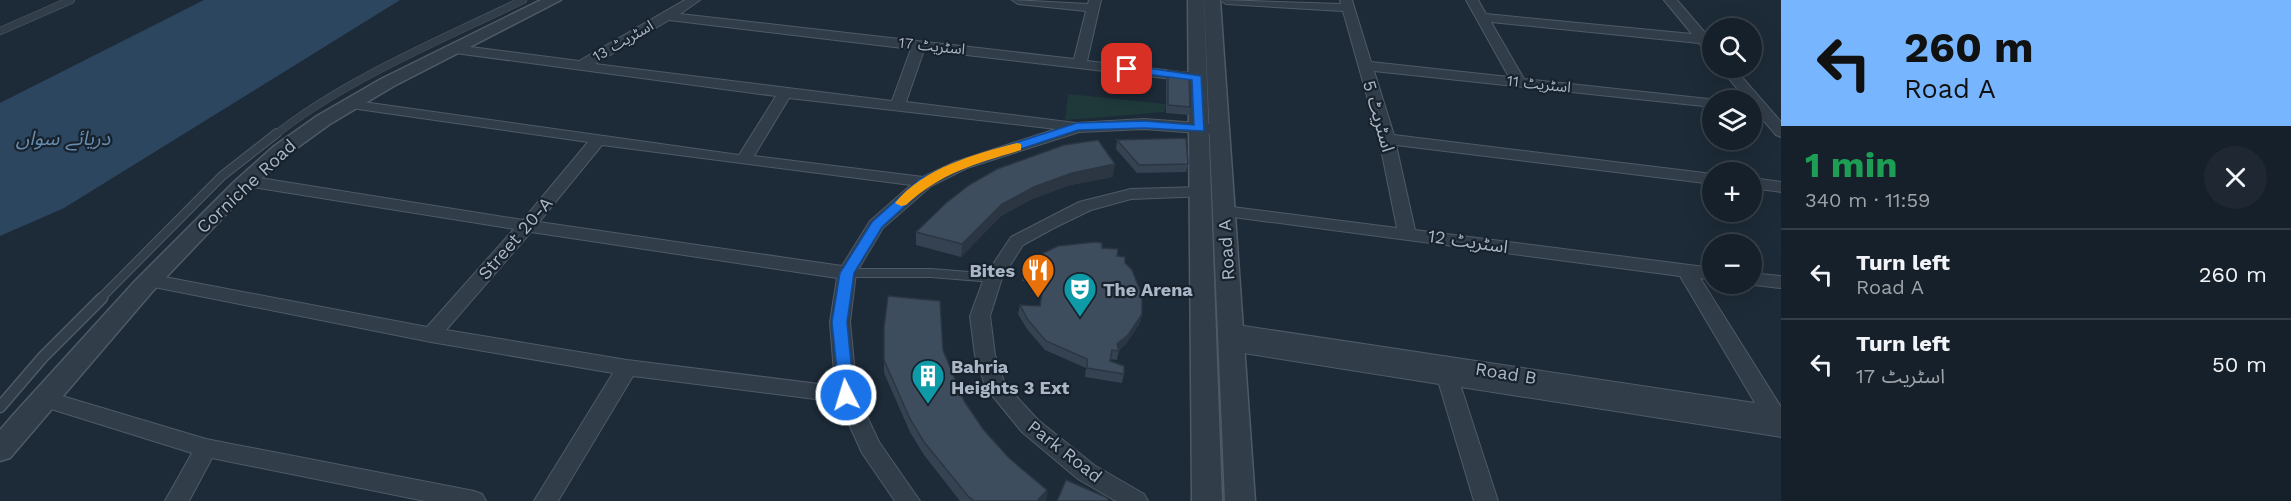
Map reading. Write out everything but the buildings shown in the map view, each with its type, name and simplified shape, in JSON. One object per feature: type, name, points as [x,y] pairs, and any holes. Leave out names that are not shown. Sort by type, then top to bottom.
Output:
[{"type":"street","name":"Corniche Road","points":[[0,450],[42,398],[149,280],[247,181],[292,142],[349,104],[553,0]]},
{"type":"street","name":"اسٹریٹ 13","points":[[583,65],[694,0]]},
{"type":"street","points":[[1018,0],[1094,4],[1080,62]]},
{"type":"street","name":"Road A","points":[[1196,0],[1198,78],[1210,129],[1224,211],[1240,501]]},
{"type":"street","name":"Road A","points":[[1207,501],[1201,192],[1210,129],[1212,0]]},
{"type":"street","points":[[1226,0],[1347,4]]},
{"type":"street","points":[[1472,0],[1518,81]]},
{"type":"street","points":[[1670,0],[1702,39]]},
{"type":"street","name":"اسٹریٹ 5","points":[[1347,4],[1387,140],[1407,233]]},
{"type":"street","name":"اسٹریٹ 17","points":[[666,16],[1080,62],[1198,78]]},
{"type":"street","points":[[1481,17],[1702,39]]},
{"type":"street","points":[[897,107],[919,45]]},
{"type":"street","points":[[455,49],[785,93],[1077,127],[1144,124],[1210,129]]},
{"type":"street","name":"اسٹریٹ 11","points":[[1365,66],[1702,102]]},
{"type":"street","points":[[1735,78],[1744,90]]},
{"type":"street","points":[[744,160],[785,93]]},
{"type":"street","points":[[349,104],[744,160],[925,182]]},
{"type":"street","points":[[1762,112],[1781,132]]},
{"type":"street","points":[[908,501],[870,447],[846,395],[840,322],[847,273],[876,225],[925,182],[961,165],[1077,127]]},
{"type":"street","name":"Street 20-A","points":[[431,335],[527,226],[598,140]]},
{"type":"street","points":[[1387,140],[1702,178]]},
{"type":"street","points":[[247,181],[527,226],[847,273]]},
{"type":"street","points":[[1762,184],[1781,187]]},
{"type":"street","name":"Park Road","points":[[1136,501],[1086,472],[1040,434],[996,388],[985,355],[980,316],[993,278],[1017,241],[1085,206],[1131,194],[1201,192]]},
{"type":"street","name":"اسٹریٹ 12","points":[[1224,211],[1702,272]]},
{"type":"street","points":[[1686,270],[1778,419]]},
{"type":"street","points":[[149,280],[431,335],[627,368],[846,395]]},
{"type":"street","points":[[1762,280],[1781,282]]},
{"type":"street","name":"Road B","points":[[1232,338],[1448,378],[1778,419]]},
{"type":"street","name":"Road B","points":[[1232,338],[1778,419]]},
{"type":"street","points":[[546,501],[627,368]]},
{"type":"street","points":[[1448,378],[1486,501]]},
{"type":"street","points":[[42,398],[206,448],[382,493],[474,501]]},
{"type":"street","points":[[177,501],[206,448]]},
{"type":"lane","points":[[0,31],[71,0]]},
{"type":"lane","points":[[0,407],[43,357],[222,176],[291,122],[379,71],[472,23],[523,0]]},
{"type":"lane","points":[[472,23],[498,28]]},
{"type":"lane","points":[[847,273],[931,273],[993,278]]},
{"type":"green space","points":[[1068,94],[1166,104],[1165,112],[1065,120]]},
{"type":"water","name":"دریائے سواں","points":[[204,0],[400,0],[64,208],[0,236],[0,103]]},
{"type":"waterway","points":[[1205,21],[1208,102]]},
{"type":"waterway","points":[[1214,272],[1215,299]]},
{"type":"waterway","points":[[1215,298],[1223,501]]},
{"type":"slow traffic","points":[[901,203],[925,182],[961,165],[1017,147]]},
{"type":"place","name":"Bites","points":[[1038,299]]},
{"type":"place","name":"The Arena","points":[[1080,318]]},
{"type":"place","name":"Bahria Heights 3 Ext","points":[[928,405]]},
{"type":"route","points":[[846,395],[840,322],[847,273],[876,225],[925,182],[961,165],[1077,127],[1144,124],[1200,129],[1198,78],[1127,69]]}]
